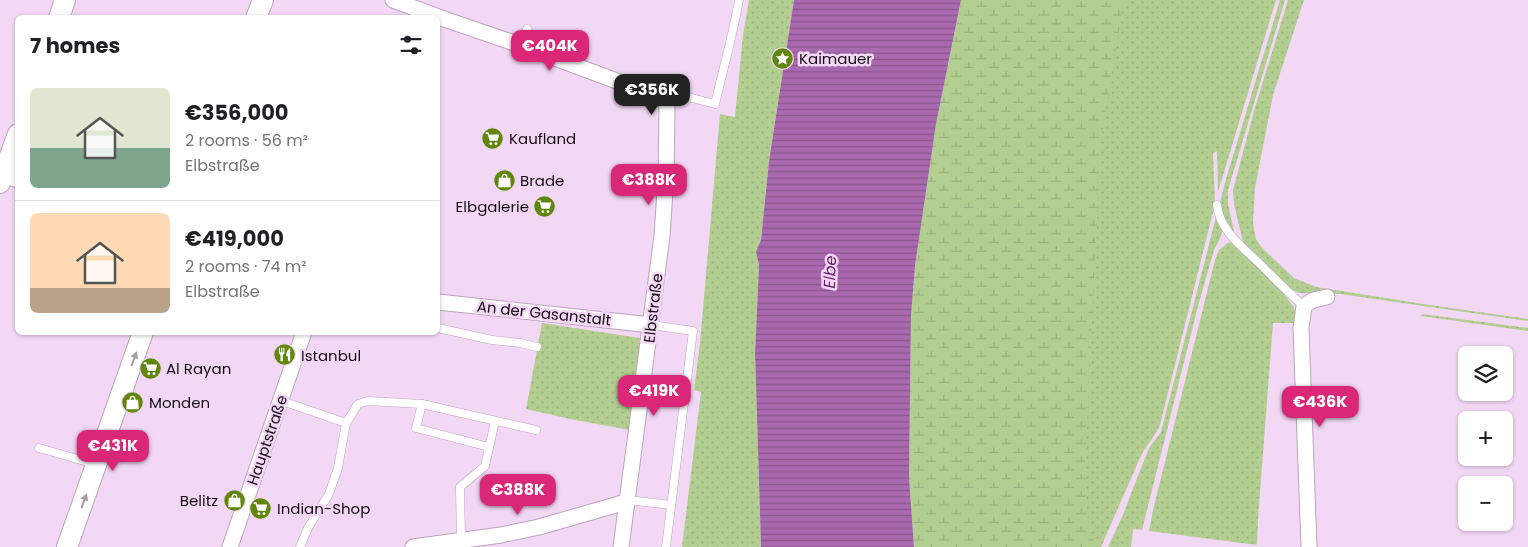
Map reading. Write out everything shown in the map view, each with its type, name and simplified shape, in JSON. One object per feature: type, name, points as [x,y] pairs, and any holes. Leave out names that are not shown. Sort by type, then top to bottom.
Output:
[{"type":"main road","points":[[60,15],[66,0]]},
{"type":"main road","points":[[257,15],[263,0]]},
{"type":"main road","points":[[7,179],[15,146]]},
{"type":"main road","points":[[67,547],[142,335]]},
{"type":"street","points":[[393,0],[436,15]]},
{"type":"street","points":[[440,16],[665,98]]},
{"type":"street","name":"Elbstraße","points":[[621,547],[662,236],[666,176],[667,108],[665,98]]},
{"type":"street","points":[[1309,547],[1300,328],[1304,306],[1313,300],[1327,297]]},
{"type":"street","name":"An der Gasanstalt","points":[[440,302],[651,326]]},
{"type":"street","name":"Hauptstraße","points":[[230,547],[303,335]]},
{"type":"street","points":[[413,547],[539,527],[626,502]]},
{"type":"lane","points":[[665,98],[688,97],[715,104],[739,0]]},
{"type":"lane","points":[[520,45],[527,29]]},
{"type":"lane","points":[[1217,205],[1218,213],[1235,241],[1288,293],[1304,306]]},
{"type":"lane","points":[[651,326],[693,331],[666,547]]},
{"type":"lane","points":[[440,328],[492,340],[521,343],[537,348]]},
{"type":"lane","points":[[280,400],[346,424]]},
{"type":"lane","points":[[300,547],[308,528],[330,494],[338,468],[346,424],[358,404],[368,400],[422,404],[536,430]]},
{"type":"lane","points":[[422,404],[416,428],[489,447]]},
{"type":"lane","points":[[461,540],[460,487],[485,466],[495,421]]},
{"type":"lane","points":[[39,448],[97,464]]},
{"type":"lane","points":[[626,502],[637,501],[672,505]]},
{"type":"green space","points":[[749,0],[794,0],[769,161],[761,240],[756,252],[759,265],[755,353],[761,547],[682,547],[701,392],[694,390],[700,343],[720,114],[735,117],[743,35]]},
{"type":"green space","points":[[961,0],[1276,0],[1218,192],[1217,151],[1213,153],[1215,204],[1160,425],[1142,454],[1101,547],[914,547]]},
{"type":"green space","points":[[961,0],[1124,0],[1101,140],[1085,463],[1088,522],[1096,547],[914,547],[909,477],[911,316],[915,266],[936,124]]},
{"type":"green space","points":[[1280,0],[1285,0],[1228,190],[1228,204],[1235,236],[1219,207]]},
{"type":"green space","points":[[1288,0],[1304,0],[1273,95],[1255,188],[1253,223],[1256,239],[1262,248],[1294,278],[1316,287],[1528,319],[1528,321],[1340,294],[1299,293],[1287,287],[1243,242],[1234,204],[1233,190],[1254,111]]},
{"type":"green space","points":[[1216,217],[1223,230],[1214,250],[1198,306],[1142,530],[1133,529],[1131,547],[1108,547],[1149,448],[1161,432]]},
{"type":"green space","points":[[1229,242],[1244,253],[1274,283],[1294,308],[1296,316],[1296,323],[1273,323],[1257,545],[1149,531],[1215,260],[1219,250]]},
{"type":"green space","points":[[1422,314],[1528,328],[1528,331],[1421,316]]},
{"type":"green space","points":[[542,323],[640,338],[630,430],[526,409]]},
{"type":"water","name":"Elbe","points":[[794,0],[961,0],[936,124],[915,266],[911,316],[909,477],[914,547],[761,547],[755,353],[759,265],[756,252],[761,240],[769,161]]},
{"type":"place","name":"Kaimauer","points":[[783,58]]},
{"type":"place","name":"Kaufland","points":[[493,138]]},
{"type":"place","name":"Brade","points":[[504,180]]},
{"type":"place","name":"Elbgalerie","points":[[545,206]]},
{"type":"place","name":"Istanbul","points":[[285,355]]},
{"type":"place","name":"Al Rayan","points":[[150,368]]},
{"type":"place","name":"Monden","points":[[133,402]]},
{"type":"place","name":"Belitz","points":[[234,500]]},
{"type":"place","name":"Indian-Shop","points":[[261,508]]}]
